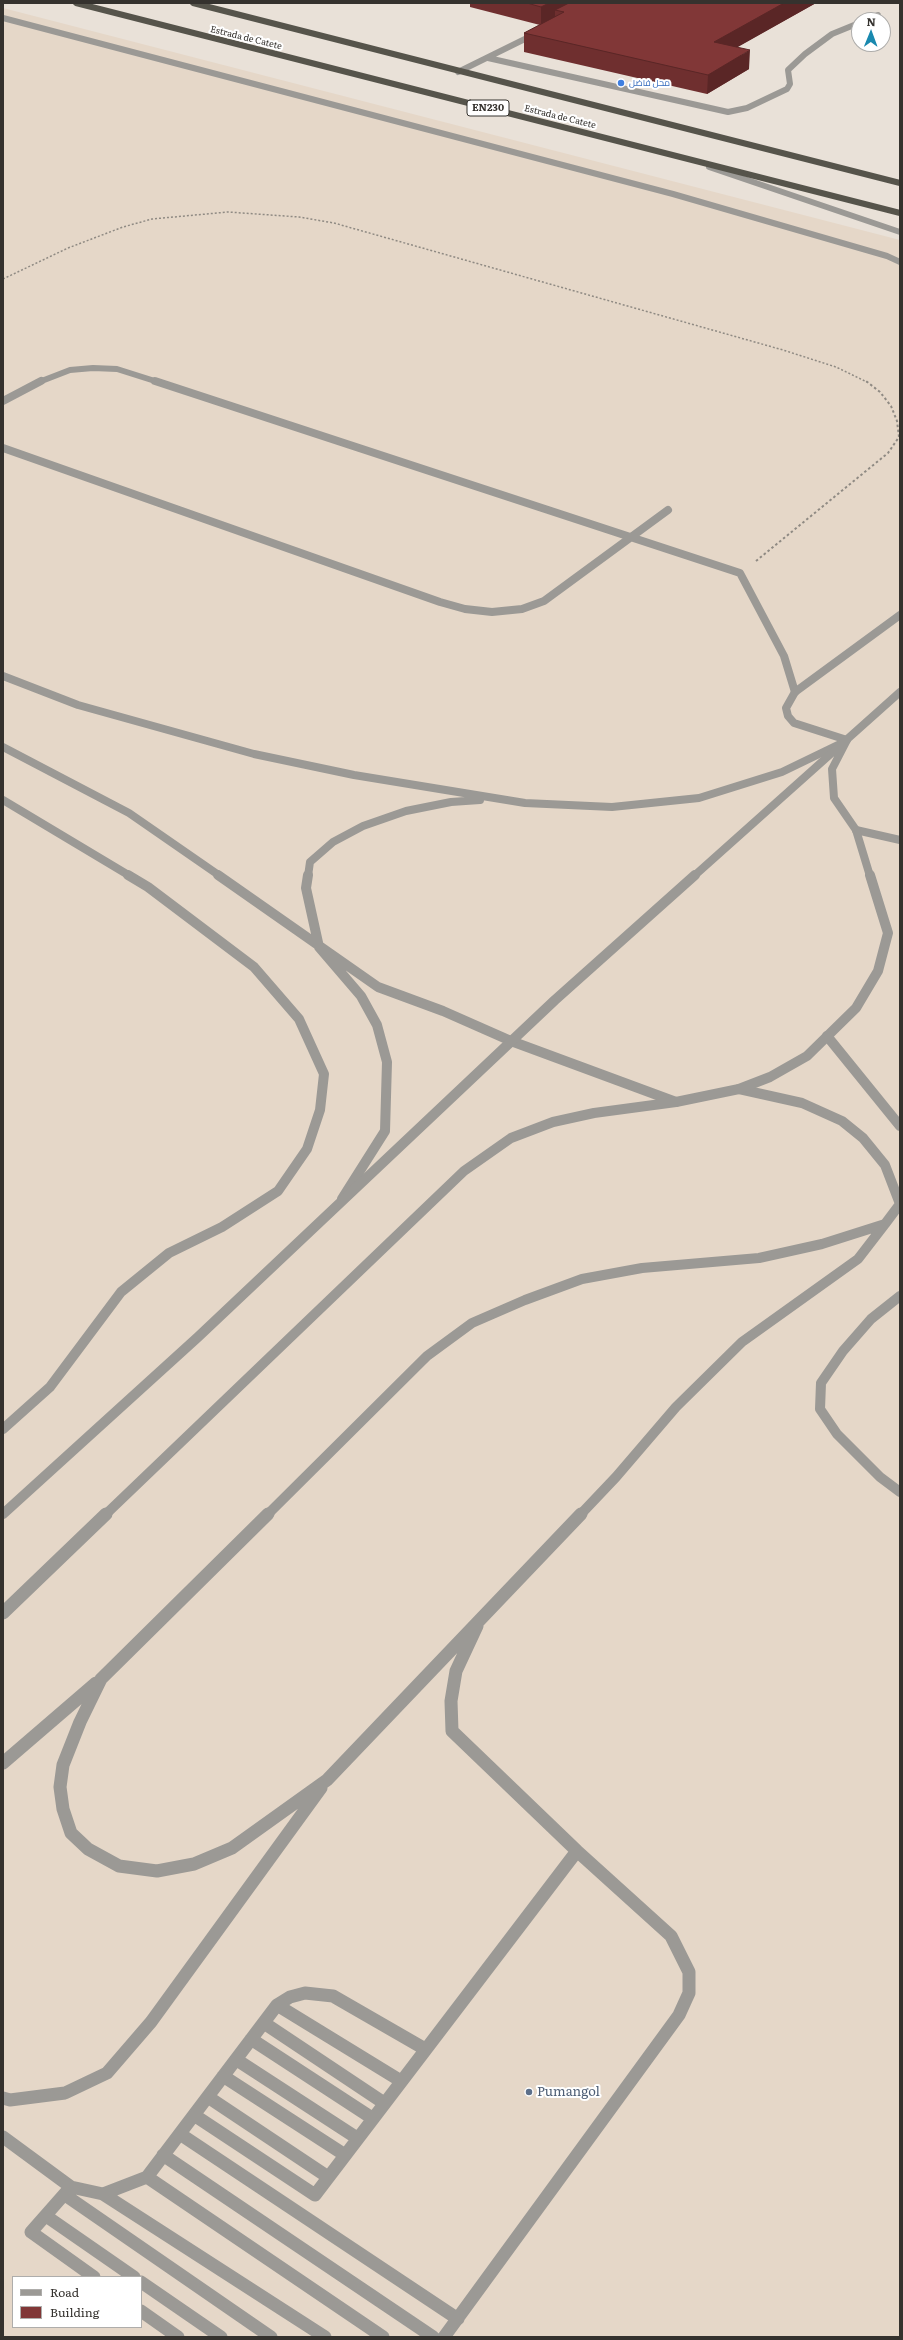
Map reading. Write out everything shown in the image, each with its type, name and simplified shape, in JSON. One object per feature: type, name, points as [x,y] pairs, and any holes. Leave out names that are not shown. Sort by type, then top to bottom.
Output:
[{"type":"highway","name":"Estrada de Catete","points":[[76,3],[900,213]]},
{"type":"highway","name":"Estrada de Catete","points":[[193,3],[458,72],[900,183]]},
{"type":"street","points":[[3,18],[666,192],[887,256],[900,262]]},
{"type":"street","points":[[488,58],[728,112],[747,108],[787,89],[790,84],[787,73],[788,70],[804,54],[832,34],[851,26]]},
{"type":"street","points":[[458,72],[541,30]]},
{"type":"street","points":[[679,156],[900,232]]},
{"type":"street","points":[[3,401],[51,376],[70,370],[93,368],[117,369],[740,574],[784,656],[794,692]]},
{"type":"street","points":[[3,448],[433,599],[465,609],[492,612],[522,609],[544,601],[632,538],[668,510]]},
{"type":"street","points":[[847,740],[794,723],[788,716],[786,708],[794,692],[900,614]]},
{"type":"street","points":[[3,676],[78,704],[254,754],[354,776],[525,803],[612,807],[699,798],[782,772],[847,740]]},
{"type":"street","points":[[3,1514],[198,1337],[511,1041],[900,692]]},
{"type":"street","points":[[3,1613],[464,1171],[511,1138],[553,1122],[594,1113],[676,1102],[739,1089],[770,1077],[807,1056],[856,1008],[878,971],[888,933],[856,830],[834,798],[832,769],[847,740]]},
{"type":"street","points":[[3,747],[129,814],[378,987],[443,1011],[511,1041],[676,1102]]},
{"type":"street","points":[[339,1203],[385,1131],[387,1062],[377,1025],[364,1002],[319,946],[306,888],[310,862],[333,842],[363,826],[406,811],[451,802],[496,798]]},
{"type":"street","points":[[3,800],[148,887],[254,966],[299,1018],[324,1074],[320,1110],[307,1149],[278,1192],[222,1227],[169,1253],[121,1292],[50,1387],[3,1429]]},
{"type":"street","points":[[856,830],[900,840]]},
{"type":"street","points":[[827,1036],[900,1126]]},
{"type":"street","points":[[3,2098],[10,2100],[65,2093],[107,2073],[151,2022],[327,1780],[616,1477],[676,1407],[742,1342],[858,1259],[886,1224],[900,1204],[885,1165],[863,1138],[842,1121],[802,1103],[739,1089]]},
{"type":"street","points":[[3,1763],[101,1679],[427,1356],[472,1323],[526,1300],[582,1279],[642,1268],[760,1258],[822,1244],[886,1224]]},
{"type":"street","points":[[900,1296],[871,1320],[843,1351],[821,1384],[820,1409],[837,1434],[880,1477],[900,1492]]},
{"type":"street","points":[[444,2337],[679,2016],[689,1993],[689,1972],[681,1953],[671,1936],[577,1851],[452,1731],[451,1701],[456,1671],[480,1619]]},
{"type":"street","points":[[101,1679],[80,1722],[63,1765],[60,1787],[63,1809],[71,1832],[88,1849],[119,1866],[157,1871],[194,1864],[232,1848],[327,1780]]},
{"type":"street","points":[[194,2115],[315,2195],[372,2118],[577,1851]]},
{"type":"street","points":[[68,2191],[103,2194],[147,2177],[277,2006],[290,1997],[305,1993],[333,1996],[425,2050]]},
{"type":"street","points":[[277,2006],[401,2081]]},
{"type":"street","points":[[264,2023],[384,2103]]},
{"type":"street","points":[[251,2039],[372,2118]]},
{"type":"street","points":[[236,2060],[357,2138]]},
{"type":"street","points":[[223,2076],[345,2156]]},
{"type":"street","points":[[208,2097],[328,2177]]},
{"type":"street","points":[[180,2134],[458,2319]]},
{"type":"street","points":[[3,2137],[68,2191],[271,2337]]},
{"type":"street","points":[[163,2155],[433,2337]]},
{"type":"street","points":[[147,2177],[383,2337]]},
{"type":"street","points":[[68,2191],[32,2232],[93,2276]]},
{"type":"street","points":[[103,2194],[325,2337]]},
{"type":"street","points":[[46,2216],[133,2276]]},
{"type":"street","points":[[142,2283],[221,2337]]},
{"type":"street","points":[[142,2311],[178,2337]]},
{"type":"path","points":[[3,279],[68,248],[123,227],[152,219],[190,214],[228,212],[300,217],[334,224],[783,350],[836,367],[861,378],[880,392],[891,406],[897,421],[899,437],[888,453],[740,574]]},
{"type":"shaded area","points":[[3,8],[900,240],[900,2337],[3,2337]]},
{"type":"building","points":[[527,3],[549,3],[541,7]]},
{"type":"building","points":[[569,3],[784,3],[714,42],[750,50],[708,75],[524,33],[564,12],[555,10]]},
{"type":"place","name":"محل فاضل","points":[[621,83]]},
{"type":"place","name":"Pumangol","points":[[529,2092]]}]
